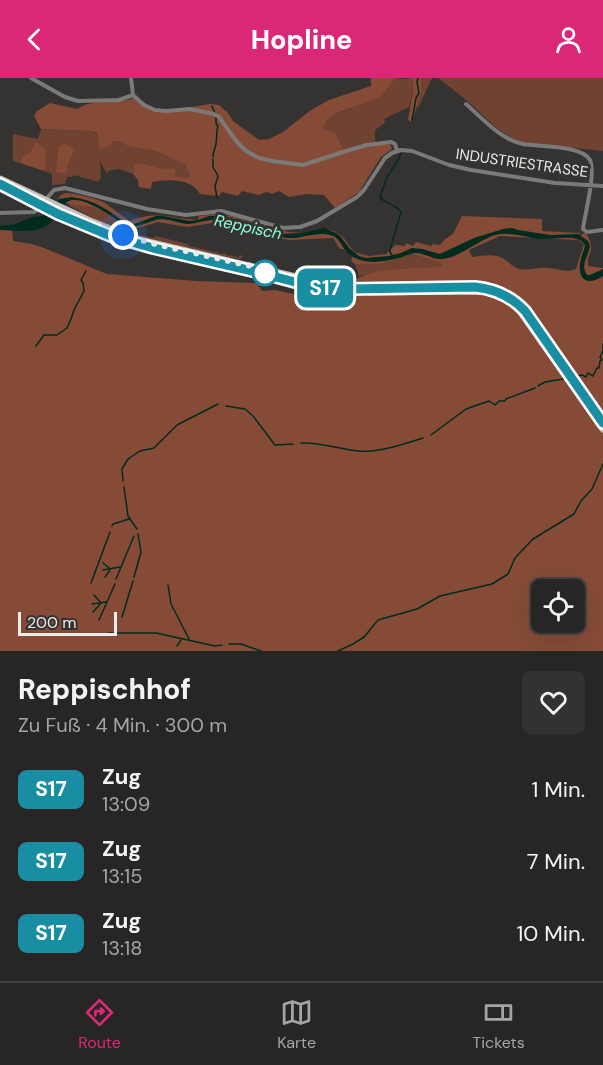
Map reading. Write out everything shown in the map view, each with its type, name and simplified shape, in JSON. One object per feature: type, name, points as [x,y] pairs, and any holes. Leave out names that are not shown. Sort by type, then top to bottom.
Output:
[{"type":"main road","points":[[0,177],[100,225],[144,241],[354,290],[370,292],[474,290],[497,295],[520,311],[603,429]]},
{"type":"street","points":[[31,78],[65,97],[78,101],[119,100],[133,95],[131,78]]},
{"type":"street","name":"INDUSTRIESTRASSE","points":[[133,95],[155,110],[190,109],[216,115],[244,149],[266,160],[303,165],[367,145],[392,142],[397,151],[412,151],[448,165],[471,170],[555,183],[603,186]]},
{"type":"street","points":[[466,104],[496,130],[520,144],[577,150],[584,153],[591,165],[583,229],[603,230]]},
{"type":"street","points":[[0,213],[34,212],[54,190],[65,188],[147,209],[186,215],[221,211],[276,227],[291,228],[317,221],[357,197],[385,158],[397,151]]},
{"type":"shaded area","points":[[371,78],[394,78],[379,97],[333,115],[323,129],[335,133],[344,151],[390,144],[392,149],[381,157],[359,192],[335,208],[324,195],[307,194],[289,197],[279,191],[259,195],[242,191],[238,196],[222,192],[219,196],[200,194],[186,182],[172,180],[152,182],[151,189],[139,187],[138,180],[133,174],[134,164],[176,169],[175,176],[184,178],[190,176],[185,164],[161,153],[131,147],[116,141],[100,149],[97,133],[41,129],[34,116],[37,111],[50,103],[77,109],[90,104],[134,98],[159,110],[167,111],[210,104],[219,105],[233,121],[259,140],[269,139],[329,100],[371,86]]},
{"type":"shaded area","points":[[394,78],[412,78],[413,90],[409,107],[384,119],[385,123],[375,130],[375,145],[344,151],[323,129],[326,122],[333,115],[350,109],[387,87]]},
{"type":"shaded area","points":[[412,78],[421,78],[421,93],[412,122],[408,120],[413,90]]},
{"type":"shaded area","points":[[421,78],[432,78],[418,108],[421,93]]},
{"type":"shaded area","points":[[438,78],[603,78],[603,151],[518,141],[497,128]]},
{"type":"shaded area","points":[[41,129],[89,131],[97,134],[107,147],[116,141],[131,147],[157,152],[185,164],[190,176],[184,178],[175,176],[176,169],[164,169],[140,163],[134,164],[133,174],[118,169],[108,171],[107,174],[100,161],[99,182],[74,175],[67,177],[65,184],[52,185],[52,174],[44,171],[46,168],[37,143],[30,152],[22,157],[20,163],[13,161],[13,134],[38,139]]},
{"type":"shaded area","points":[[36,142],[45,149],[46,168],[44,171],[20,163],[22,157],[30,152]]},
{"type":"shaded area","points":[[64,144],[74,151],[66,174],[56,172],[59,147]]},
{"type":"shaded area","points":[[66,193],[88,197],[108,205],[130,221],[148,216],[198,220],[199,216],[215,214],[289,232],[302,233],[326,229],[343,237],[354,252],[369,256],[386,254],[395,245],[405,246],[406,243],[413,246],[416,242],[431,246],[440,245],[453,234],[462,216],[542,219],[542,231],[580,233],[577,240],[500,236],[469,250],[472,257],[497,256],[520,269],[545,268],[566,271],[576,269],[584,244],[579,241],[582,234],[586,233],[591,244],[588,266],[603,268],[603,651],[0,651],[0,228],[12,227],[13,241],[44,248],[107,274],[257,283],[262,291],[275,290],[308,297],[310,294],[344,298],[352,293],[353,282],[370,273],[442,266],[440,263],[412,254],[381,264],[355,264],[351,261],[352,257],[340,249],[333,238],[290,240],[275,238],[219,222],[187,227],[158,222],[124,230],[117,225],[116,221],[96,208],[69,204],[58,199]]},
{"type":"shaded area","points":[[72,197],[100,206],[125,223],[134,224],[156,216],[190,221],[209,216],[222,216],[279,234],[302,233],[324,228],[336,233],[350,249],[366,258],[389,256],[412,248],[440,254],[474,238],[503,229],[512,228],[550,235],[578,234],[588,241],[590,246],[584,264],[587,275],[603,269],[603,276],[593,281],[582,278],[580,263],[585,245],[573,238],[541,239],[498,234],[443,259],[416,253],[386,261],[368,262],[351,256],[335,237],[327,234],[283,237],[218,220],[187,224],[160,219],[129,227],[89,204],[73,200],[64,204],[52,222],[42,228],[26,231],[0,230],[0,226],[42,216],[50,211],[59,199]]},
{"type":"shaded area","points":[[68,205],[96,208],[116,221],[117,225],[124,229],[132,229],[132,233],[154,238],[155,236],[188,244],[188,246],[193,247],[194,245],[202,249],[202,247],[209,251],[210,249],[217,253],[223,254],[224,252],[231,256],[231,254],[243,257],[240,259],[203,253],[133,236]]},
{"type":"shaded area","points":[[412,254],[440,263],[442,267],[388,271],[359,276],[355,264],[381,264]]},
{"type":"waterway","points":[[412,121],[419,93],[418,78]]},
{"type":"waterway","points":[[212,106],[215,113]]},
{"type":"waterway","points":[[213,157],[218,126],[216,117]]},
{"type":"waterway","points":[[392,255],[390,250],[401,212],[380,197],[387,177],[401,153]]},
{"type":"waterway","points":[[213,159],[213,167],[218,176],[215,186],[217,198]]},
{"type":"waterway","points":[[36,346],[44,335],[57,335],[67,328],[84,291],[81,280],[86,271]]},
{"type":"waterway","points":[[574,377],[582,375],[586,377],[588,373],[593,376],[602,360],[600,357],[603,344]]},
{"type":"waterway","points":[[538,386],[545,382],[563,379]]},
{"type":"waterway","points":[[431,435],[466,409],[489,401],[495,405],[499,401],[505,401],[535,388]]},
{"type":"waterway","points":[[123,481],[122,469],[128,459],[140,451],[154,448],[177,425],[218,404]]},
{"type":"waterway","points":[[226,406],[245,409],[275,445],[293,444]]},
{"type":"waterway","points":[[301,443],[374,451],[423,438]]},
{"type":"waterway","points":[[338,651],[364,637],[378,620],[417,609],[440,596],[492,584],[508,574],[515,558],[533,539],[574,514],[581,501],[592,489],[603,464]]},
{"type":"waterway","points":[[124,487],[128,516],[137,529]]},
{"type":"waterway","points":[[112,526],[129,519]]},
{"type":"waterway","points":[[91,583],[110,532]]},
{"type":"waterway","points":[[134,577],[141,552],[138,534]]},
{"type":"waterway","points":[[116,579],[134,536]]},
{"type":"waterway","points":[[103,563],[109,568]]},
{"type":"waterway","points":[[103,570],[120,567]]},
{"type":"waterway","points":[[105,577],[110,570]]},
{"type":"waterway","points":[[122,617],[133,581]]},
{"type":"waterway","points":[[99,620],[115,584]]},
{"type":"waterway","points":[[168,585],[171,604],[189,639]]},
{"type":"waterway","points":[[93,612],[101,603],[94,595]]},
{"type":"waterway","points":[[92,604],[106,602]]},
{"type":"waterway","points":[[108,633],[156,633],[215,646],[222,645]]},
{"type":"waterway","points":[[177,646],[181,640]]},
{"type":"waterway","points":[[229,644],[241,644],[261,651]]},
{"type":"railway","points":[[0,184],[82,224],[125,240],[169,251]]},
{"type":"railway","points":[[161,249],[260,278],[310,287],[347,289],[475,287],[501,293],[522,308],[603,423]]},
{"type":"train","name":"S17","points":[[0,184],[58,214],[111,236],[310,286],[347,289],[475,287],[495,291],[512,299],[525,311],[603,423]]},
{"type":"route","points":[[123,235],[264,269],[265,273]]},
{"type":"water label","name":"Reppisch","points":[[248,227]]}]
